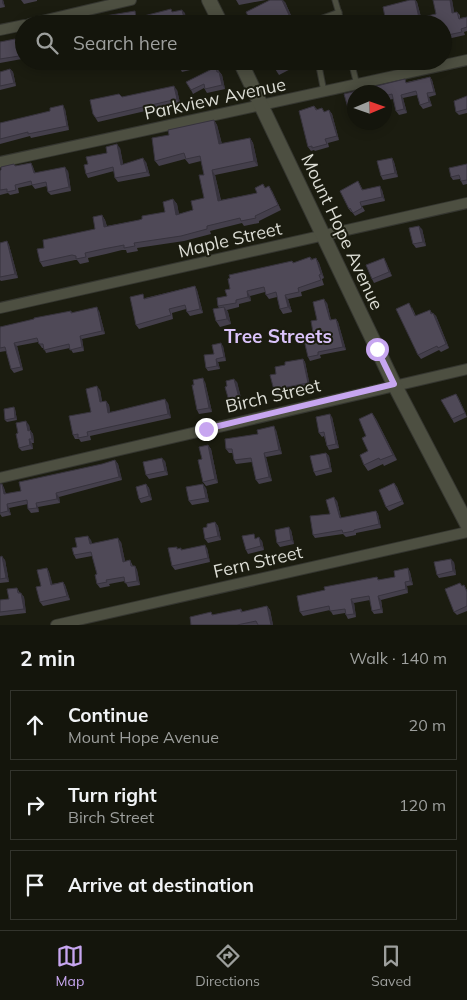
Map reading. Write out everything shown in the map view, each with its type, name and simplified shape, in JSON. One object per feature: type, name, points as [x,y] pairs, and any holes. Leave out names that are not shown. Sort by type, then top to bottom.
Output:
[{"type":"street","points":[[67,15],[131,0]]},
{"type":"street","points":[[209,0],[216,15]]},
{"type":"street","points":[[0,30],[15,27]]},
{"type":"street","name":"Parkview Avenue","points":[[452,63],[467,60]]},
{"type":"street","name":"Mount Hope Avenue","points":[[244,70],[394,384],[467,524]]},
{"type":"street","name":"Parkview Avenue","points":[[0,162],[421,70]]},
{"type":"street","name":"Maple Street","points":[[0,308],[467,203]]},
{"type":"street","name":"Birch Street","points":[[0,478],[394,384],[467,369]]},
{"type":"street","name":"Fern Street","points":[[56,625],[467,532]]},
{"type":"lane","points":[[335,0],[339,15]]},
{"type":"lane","points":[[330,15],[338,12]]},
{"type":"lane","points":[[320,70],[324,92]]},
{"type":"lane","points":[[353,70],[357,84]]},
{"type":"building","points":[[270,0],[282,0],[289,15],[248,15],[246,12]]},
{"type":"building","points":[[415,0],[418,15],[385,15],[383,7]]},
{"type":"building","points":[[433,0],[450,0],[452,13],[457,12],[459,19],[467,17],[467,27],[461,29],[462,32],[452,34],[452,15],[432,15],[436,14]]},
{"type":"building","points":[[171,9],[172,12],[182,10],[183,15],[148,15]]},
{"type":"building","points":[[135,11],[136,15],[111,15]]},
{"type":"building","points":[[15,39],[15,57],[0,59],[0,42]]},
{"type":"building","points":[[10,69],[14,83],[0,86],[0,72]]},
{"type":"building","points":[[210,70],[217,70],[219,72],[222,85],[205,89],[204,84],[191,90],[186,82]]},
{"type":"building","points":[[430,77],[434,92],[427,93],[429,102],[420,105],[416,91],[401,95],[404,109],[396,111],[392,85],[381,85],[405,79],[406,83]]},
{"type":"building","points":[[174,86],[177,99],[96,118],[93,114],[90,100],[119,94],[122,97]]},
{"type":"building","points":[[347,93],[347,104],[344,94]]},
{"type":"building","points":[[467,96],[467,109],[456,112],[454,101]]},
{"type":"building","points":[[63,105],[67,126],[28,134],[28,132],[0,139],[0,123],[50,111],[50,108]]},
{"type":"building","points":[[314,106],[316,110],[322,108],[324,112],[329,110],[337,136],[325,139],[327,144],[312,148],[312,146],[308,147],[299,111]]},
{"type":"building","points":[[214,120],[219,144],[250,138],[254,161],[212,170],[218,201],[257,193],[255,188],[263,184],[265,188],[269,186],[278,205],[255,216],[256,218],[241,221],[240,218],[207,226],[207,229],[181,236],[134,243],[135,246],[124,248],[124,245],[103,249],[85,253],[86,257],[76,259],[76,256],[72,255],[40,262],[37,249],[44,248],[43,240],[95,229],[93,217],[102,215],[104,227],[139,220],[142,219],[142,216],[165,212],[163,202],[173,199],[176,215],[193,210],[191,201],[204,198],[199,175],[204,175],[200,156],[186,159],[184,153],[155,161],[152,138],[169,135],[168,130]]},
{"type":"building","points":[[117,144],[121,165],[143,158],[147,172],[115,178],[113,167],[86,174],[84,165],[88,164],[86,157],[107,153],[106,147]]},
{"type":"building","points":[[392,158],[395,173],[381,176],[377,161]]},
{"type":"building","points":[[31,163],[34,173],[65,167],[69,187],[48,192],[46,182],[32,185],[31,181],[15,185],[16,190],[7,192],[7,189],[0,190],[1,167]]},
{"type":"building","points":[[467,164],[467,180],[461,181],[459,175],[451,177],[449,168]]},
{"type":"building","points":[[358,181],[362,190],[380,186],[382,197],[360,202],[362,208],[353,213],[340,191]]},
{"type":"building","points":[[419,226],[423,242],[413,244],[409,228]]},
{"type":"building","points":[[7,241],[15,274],[0,277],[0,243]]},
{"type":"building","points":[[310,257],[311,260],[316,258],[321,280],[298,288],[299,292],[285,295],[288,307],[280,309],[276,292],[266,295],[264,287],[247,291],[248,297],[236,300],[236,303],[218,306],[217,298],[227,296],[225,290],[230,289],[229,275],[292,261],[293,263]]},
{"type":"building","points":[[384,258],[389,272],[372,279],[366,265]]},
{"type":"building","points":[[195,286],[200,309],[187,312],[185,305],[169,309],[171,315],[136,325],[130,297],[143,294],[144,299]]},
{"type":"building","points":[[324,299],[330,320],[336,319],[343,347],[318,352],[318,355],[308,357],[304,340],[314,338],[311,321],[317,320],[313,302]]},
{"type":"building","points":[[409,303],[415,316],[430,310],[431,314],[433,313],[446,344],[418,355],[396,309]]},
{"type":"building","points":[[97,307],[102,331],[80,336],[82,347],[70,350],[69,344],[44,350],[43,344],[39,344],[37,338],[14,343],[21,367],[11,369],[5,347],[0,348],[0,327],[34,318]]},
{"type":"building","points":[[224,307],[227,319],[216,321],[213,309]]},
{"type":"building","points":[[221,343],[224,357],[216,359],[217,366],[206,368],[204,355],[214,354],[212,345]]},
{"type":"building","points":[[303,359],[308,383],[287,387],[287,391],[275,394],[270,375],[276,374],[275,367],[285,365],[285,362]]},
{"type":"building","points":[[203,378],[209,408],[197,410],[192,385],[194,385],[193,380]]},
{"type":"building","points":[[234,379],[239,398],[229,401],[225,387],[227,386],[226,381]]},
{"type":"building","points":[[97,386],[100,402],[106,401],[108,413],[165,399],[168,414],[87,432],[88,436],[78,438],[78,434],[73,435],[69,416],[91,412],[86,389]]},
{"type":"building","points":[[456,394],[465,413],[452,419],[441,400]]},
{"type":"building","points":[[14,407],[15,418],[5,420],[4,409]]},
{"type":"building","points":[[372,413],[393,455],[380,460],[379,458],[364,465],[360,455],[368,451],[362,438],[366,436],[359,419]]},
{"type":"building","points":[[330,414],[336,444],[327,446],[324,432],[319,433],[316,417]]},
{"type":"building","points":[[26,421],[32,439],[29,439],[30,445],[19,448],[16,423]]},
{"type":"building","points":[[274,426],[279,450],[264,453],[269,477],[256,480],[251,458],[234,460],[232,449],[226,449],[225,439],[258,434],[257,430]]},
{"type":"building","points":[[208,445],[215,479],[203,482],[198,460],[202,459],[199,447]]},
{"type":"building","points":[[326,453],[330,468],[314,472],[310,456]]},
{"type":"building","points":[[162,458],[165,471],[146,475],[143,462]]},
{"type":"building","points":[[115,460],[119,477],[56,493],[57,499],[36,503],[37,508],[28,509],[27,500],[7,504],[8,511],[0,513],[0,484],[2,484],[4,494],[21,491],[19,482]]},
{"type":"building","points":[[394,483],[402,501],[386,507],[379,490]]},
{"type":"building","points":[[146,484],[149,496],[139,499],[136,487]]},
{"type":"building","points":[[203,484],[206,498],[189,501],[186,487]]},
{"type":"building","points":[[334,497],[340,518],[376,511],[379,524],[343,533],[342,530],[313,535],[310,516],[330,514],[326,500]]},
{"type":"building","points":[[215,522],[218,536],[205,539],[203,528],[207,527],[207,524]]},
{"type":"building","points":[[289,527],[291,540],[277,543],[275,530]]},
{"type":"building","points":[[254,534],[255,539],[259,537],[261,546],[246,550],[242,536]]},
{"type":"building","points":[[88,536],[90,544],[118,538],[123,562],[130,560],[131,566],[135,566],[137,581],[125,583],[124,577],[106,580],[107,582],[97,584],[95,575],[97,574],[91,552],[74,555],[72,548],[77,547],[75,538]]},
{"type":"building","points":[[205,545],[208,558],[172,566],[168,548],[177,547],[177,549],[181,548],[181,550]]},
{"type":"building","points":[[2,556],[6,578],[0,579],[0,557]]},
{"type":"building","points":[[451,559],[453,571],[437,575],[434,562]]},
{"type":"building","points":[[47,568],[51,585],[63,582],[67,596],[40,602],[36,587],[41,586],[37,570]]},
{"type":"building","points":[[408,568],[410,581],[405,582],[406,589],[378,596],[381,609],[372,611],[369,596],[351,599],[354,614],[346,615],[345,609],[330,611],[329,606],[300,612],[297,596],[325,590],[324,587],[377,577],[378,580],[395,577],[394,571]]},
{"type":"building","points":[[460,583],[462,586],[464,585],[467,592],[467,606],[454,612],[445,589]]},
{"type":"building","points":[[17,588],[18,593],[21,593],[24,609],[0,612],[0,600],[9,599],[7,589]]},
{"type":"building","points":[[267,606],[271,625],[258,625],[256,621],[237,625],[191,625],[190,617],[211,612],[212,615],[241,609],[241,612]]},
{"type":"district","name":"Tree Streets","points":[[278,336]]},
{"type":"route","points":[[206,429],[394,384],[377,349]]}]
